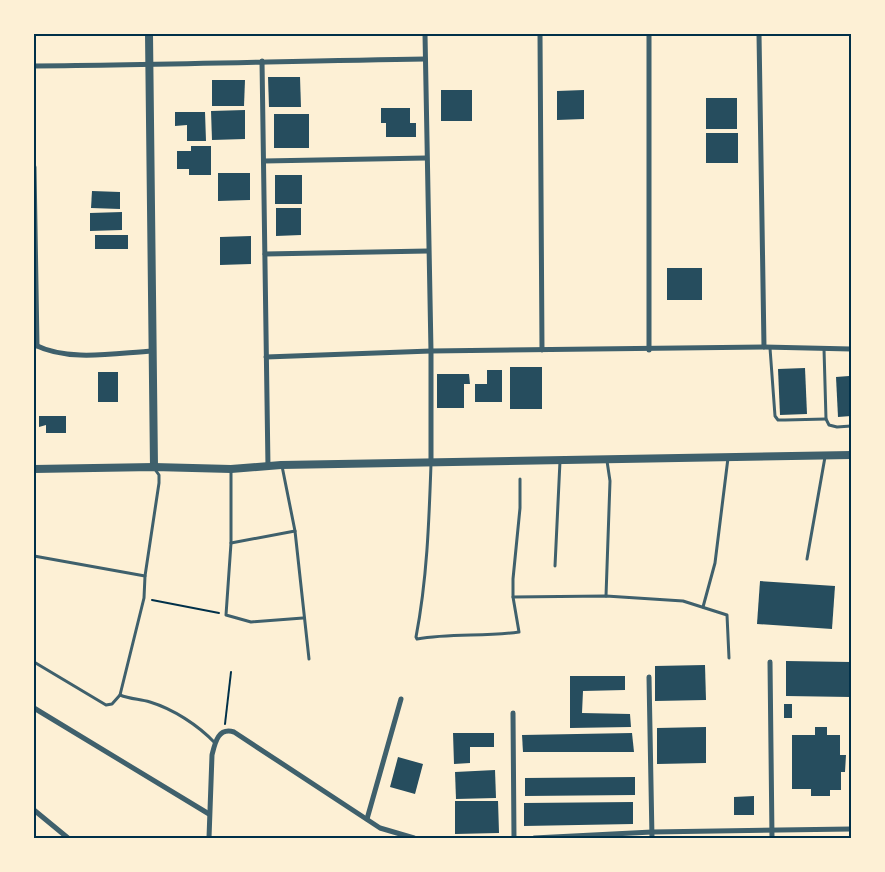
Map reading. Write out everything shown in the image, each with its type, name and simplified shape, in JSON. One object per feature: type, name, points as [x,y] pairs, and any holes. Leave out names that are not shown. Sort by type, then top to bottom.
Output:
[{"type":"street","points":[[149,34],[154,467]]},
{"type":"street","points":[[425,34],[431,352],[431,463]]},
{"type":"street","points":[[540,34],[542,350]]},
{"type":"street","points":[[649,34],[649,350]]},
{"type":"street","points":[[759,34],[767,347]]},
{"type":"street","points":[[34,66],[425,59]]},
{"type":"street","points":[[262,61],[268,467]]},
{"type":"street","points":[[264,161],[426,158]]},
{"type":"street","points":[[34,167],[35,345],[52,352],[75,355],[153,351]]},
{"type":"street","points":[[265,254],[428,251]]},
{"type":"street","points":[[266,357],[542,350],[767,347],[851,349]]},
{"type":"street","points":[[34,469],[154,467],[231,469],[282,466],[851,455]]},
{"type":"street","points":[[770,662],[772,838]]},
{"type":"street","points":[[649,677],[652,835]]},
{"type":"street","points":[[367,819],[401,699]]},
{"type":"street","points":[[34,708],[209,814]]},
{"type":"street","points":[[513,713],[514,838]]},
{"type":"street","points":[[209,838],[212,755],[219,735],[224,732],[234,732],[380,828],[414,838]]},
{"type":"street","points":[[34,810],[68,838]]},
{"type":"street","points":[[534,838],[851,829]]},
{"type":"lane","points":[[767,347],[774,416],[778,420],[826,419]]},
{"type":"lane","points":[[824,348],[826,419],[829,425],[837,427],[851,426]]},
{"type":"lane","points":[[807,560],[825,456]]},
{"type":"lane","points":[[703,607],[714,563],[728,457]]},
{"type":"lane","points":[[606,596],[610,481],[607,460]]},
{"type":"lane","points":[[555,566],[560,461]]},
{"type":"lane","points":[[431,463],[426,553],[416,638],[440,635],[475,636],[519,632],[513,597],[513,579],[520,508],[520,479]]},
{"type":"lane","points":[[282,466],[295,531],[303,618],[309,659]]},
{"type":"lane","points":[[34,662],[106,705],[112,704],[120,695],[144,598],[145,576],[159,483],[159,475],[154,467]]},
{"type":"lane","points":[[231,469],[231,543],[226,614],[251,622],[303,618]]},
{"type":"lane","points":[[231,543],[295,531]]},
{"type":"lane","points":[[34,556],[145,576]]},
{"type":"lane","points":[[513,597],[606,596],[683,601],[727,615],[729,658]]},
{"type":"lane","points":[[120,695],[163,707],[203,731],[215,743]]},
{"type":"path","points":[[144,598],[226,614]]},
{"type":"path","points":[[224,732],[231,672]]},
{"type":"building","points":[[268,77],[300,77],[301,107],[269,107]]},
{"type":"building","points":[[212,80],[245,80],[244,106],[212,106]]},
{"type":"building","points":[[441,90],[472,90],[472,121],[441,121]]},
{"type":"building","points":[[584,90],[584,119],[557,120],[557,91]]},
{"type":"building","points":[[706,98],[737,98],[737,129],[706,129]]},
{"type":"building","points":[[381,108],[410,108],[410,123],[416,123],[416,137],[386,137],[386,123],[381,123]]},
{"type":"building","points":[[245,110],[245,139],[212,140],[211,111]]},
{"type":"building","points":[[175,112],[205,112],[206,141],[187,141],[187,125],[175,126]]},
{"type":"building","points":[[274,114],[309,114],[309,148],[274,148]]},
{"type":"building","points":[[706,133],[738,133],[738,163],[706,163]]},
{"type":"building","points":[[191,146],[211,146],[211,175],[189,175],[189,169],[177,169],[177,151],[191,151]]},
{"type":"building","points":[[218,173],[250,173],[250,200],[218,201]]},
{"type":"building","points":[[275,175],[302,175],[302,204],[275,204]]},
{"type":"building","points":[[92,191],[120,192],[120,209],[91,208]]},
{"type":"building","points":[[276,208],[301,208],[301,235],[276,236]]},
{"type":"building","points":[[122,212],[122,230],[90,231],[90,213]]},
{"type":"building","points":[[95,235],[128,235],[128,249],[95,249]]},
{"type":"building","points":[[251,236],[251,264],[220,265],[220,237]]},
{"type":"building","points":[[667,268],[702,268],[702,300],[667,300]]},
{"type":"building","points":[[510,367],[542,367],[542,409],[510,409]]},
{"type":"building","points":[[805,368],[807,414],[780,415],[778,369]]},
{"type":"building","points":[[487,370],[502,370],[502,402],[475,402],[475,384],[487,384]]},
{"type":"building","points":[[98,372],[118,372],[118,402],[98,402]]},
{"type":"building","points":[[437,374],[469,374],[470,384],[464,384],[464,408],[437,408]]},
{"type":"building","points":[[849,376],[851,416],[838,417],[836,377]]},
{"type":"building","points":[[39,416],[66,416],[66,433],[46,433],[46,425],[39,427]]},
{"type":"building","points":[[760,581],[835,586],[832,629],[757,624]]},
{"type":"building","points":[[786,661],[851,662],[850,697],[786,696]]},
{"type":"building","points":[[705,665],[706,700],[655,701],[655,666]]},
{"type":"building","points":[[570,676],[625,676],[625,690],[583,691],[582,713],[630,714],[631,727],[570,728]]},
{"type":"building","points":[[784,704],[792,704],[792,718],[784,718]]},
{"type":"building","points":[[706,727],[706,763],[657,764],[657,728]]},
{"type":"building","points":[[815,727],[827,727],[827,735],[840,735],[840,755],[846,755],[845,772],[841,772],[841,790],[830,790],[830,796],[811,796],[811,789],[792,789],[792,735],[815,735]]},
{"type":"building","points":[[453,733],[494,733],[494,747],[470,747],[470,763],[454,764]]},
{"type":"building","points":[[632,733],[634,752],[523,752],[522,735]]},
{"type":"building","points":[[398,757],[423,764],[415,794],[390,787]]},
{"type":"building","points":[[495,770],[496,798],[456,799],[455,772]]},
{"type":"building","points":[[635,777],[635,795],[525,796],[525,778]]},
{"type":"building","points":[[754,796],[754,815],[734,815],[734,797]]},
{"type":"building","points":[[455,801],[498,801],[499,833],[455,834]]},
{"type":"building","points":[[633,802],[633,824],[524,826],[524,803]]}]
